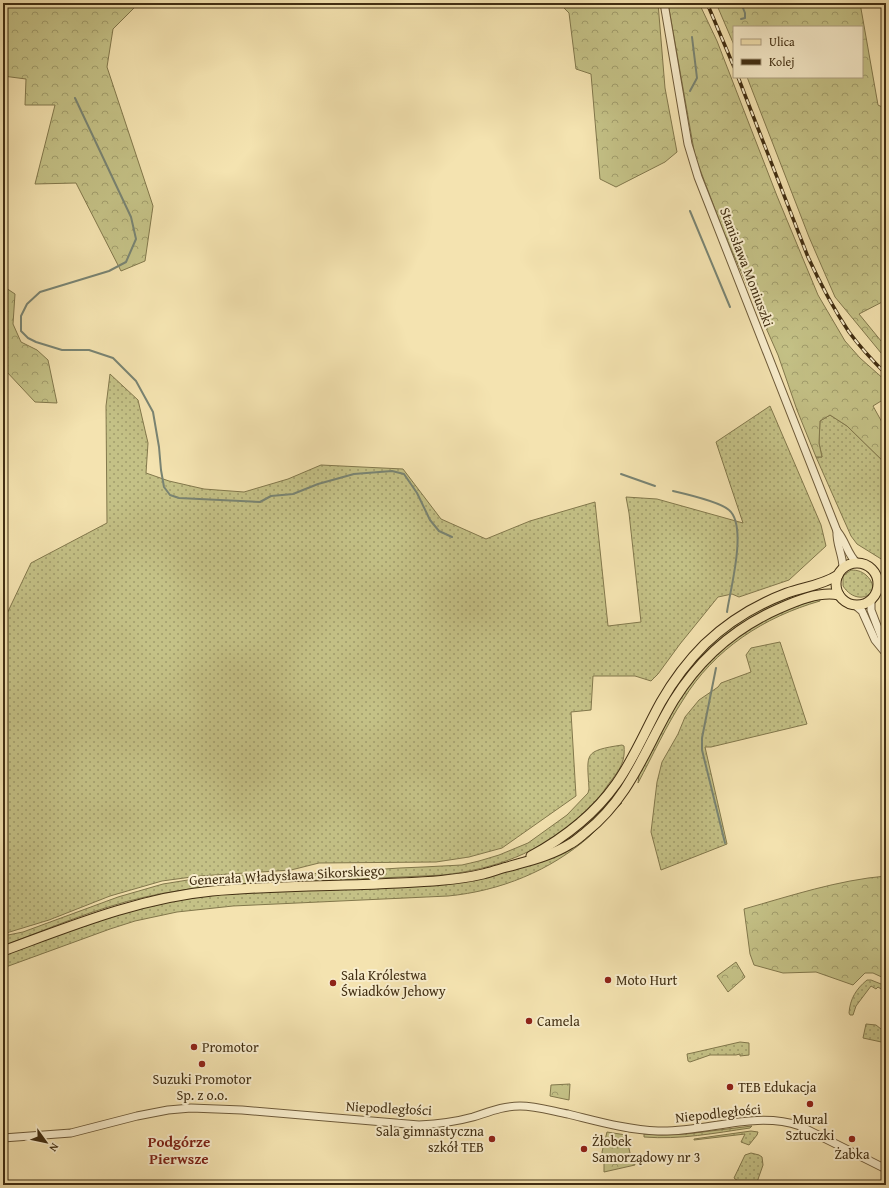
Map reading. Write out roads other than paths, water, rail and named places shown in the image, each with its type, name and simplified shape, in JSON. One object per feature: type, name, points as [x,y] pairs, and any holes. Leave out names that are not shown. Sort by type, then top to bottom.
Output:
[{"type":"main road","points":[[886,575],[875,572],[865,565],[857,563],[847,565],[841,571],[836,583],[839,595],[846,602],[855,605],[861,605],[871,600],[877,592],[886,587]]},
{"type":"main road","name":"Generała Władysława Sikorskiego","points":[[508,867],[559,840],[598,806],[614,787],[624,771],[672,684],[684,667],[706,644],[733,622],[764,604],[788,593],[826,582],[841,571]]},
{"type":"main road","points":[[875,572],[878,580],[877,592]]},
{"type":"main road","name":"Generała Władysława Sikorskiego","points":[[3,951],[134,905],[170,898],[212,891],[443,880],[483,874],[525,863],[554,852],[571,844],[593,826],[620,797],[631,781],[667,712],[681,689],[701,664],[723,642],[746,626],[782,607],[814,596],[830,593],[839,595]]},
{"type":"street","name":"Stanisława Moniuszki","points":[[664,3],[688,144],[698,177],[837,531],[843,539],[851,556],[857,563]]},
{"type":"street","name":"Stanisława Moniuszki","points":[[837,531],[837,543],[843,559],[841,571]]},
{"type":"street","points":[[871,600],[871,610],[881,636],[885,653]]},
{"type":"street","points":[[855,605],[862,611],[875,640],[885,653]]},
{"type":"street","name":"Niepodległości","points":[[3,1138],[71,1133],[137,1116],[168,1110],[191,1108],[228,1109],[419,1125],[446,1123],[501,1108],[536,1107],[614,1124],[658,1131],[678,1131],[755,1121],[788,1122],[800,1126],[886,1169]]},
{"type":"waterway","points":[[741,3],[745,13],[745,18],[741,19]]},
{"type":"waterway","points":[[690,91],[697,78],[692,37]]},
{"type":"waterway","points":[[75,98],[131,217],[136,239],[126,262],[109,271],[40,292],[27,304],[21,316],[21,331],[28,338],[36,342],[62,350],[89,350],[113,358],[136,381],[153,412],[164,487],[170,495],[179,498],[260,502],[271,496],[293,494],[318,484],[354,474],[392,471],[404,474],[417,493],[430,520],[439,531],[452,537]]},
{"type":"waterway","points":[[690,211],[730,307]]},
{"type":"waterway","points":[[621,474],[655,486]]},
{"type":"waterway","points":[[673,491],[725,507],[734,518],[738,544],[727,612]]},
{"type":"waterway","points":[[716,668],[702,738],[702,750],[725,843]]},
{"type":"railway","points":[[707,3],[733,65]]},
{"type":"railway","points":[[738,78],[808,257],[817,276],[832,305],[849,332],[886,374]]},
{"type":"place","name":"Moto Hurt","points":[[608,980]]},
{"type":"place","name":"Sala Królestwa Świadków Jehowy","points":[[333,983]]},
{"type":"place","name":"Camela","points":[[529,1021]]},
{"type":"place","name":"Promotor","points":[[194,1047]]},
{"type":"place","name":"Suzuki Promotor Sp. z o.o.","points":[[202,1064]]},
{"type":"place","name":"TEB Edukacja","points":[[730,1087]]},
{"type":"place","name":"Mural Sztuczki","points":[[810,1104]]},
{"type":"place","name":"Sala gimnastyczna szkół TEB","points":[[492,1139]]},
{"type":"place","name":"Żabka","points":[[852,1139]]},
{"type":"place","name":"Żłobek Samorządowy nr 3","points":[[584,1149]]},
{"type":"district","name":"Podgórze Pierwsze","points":[[179,1150]]}]
